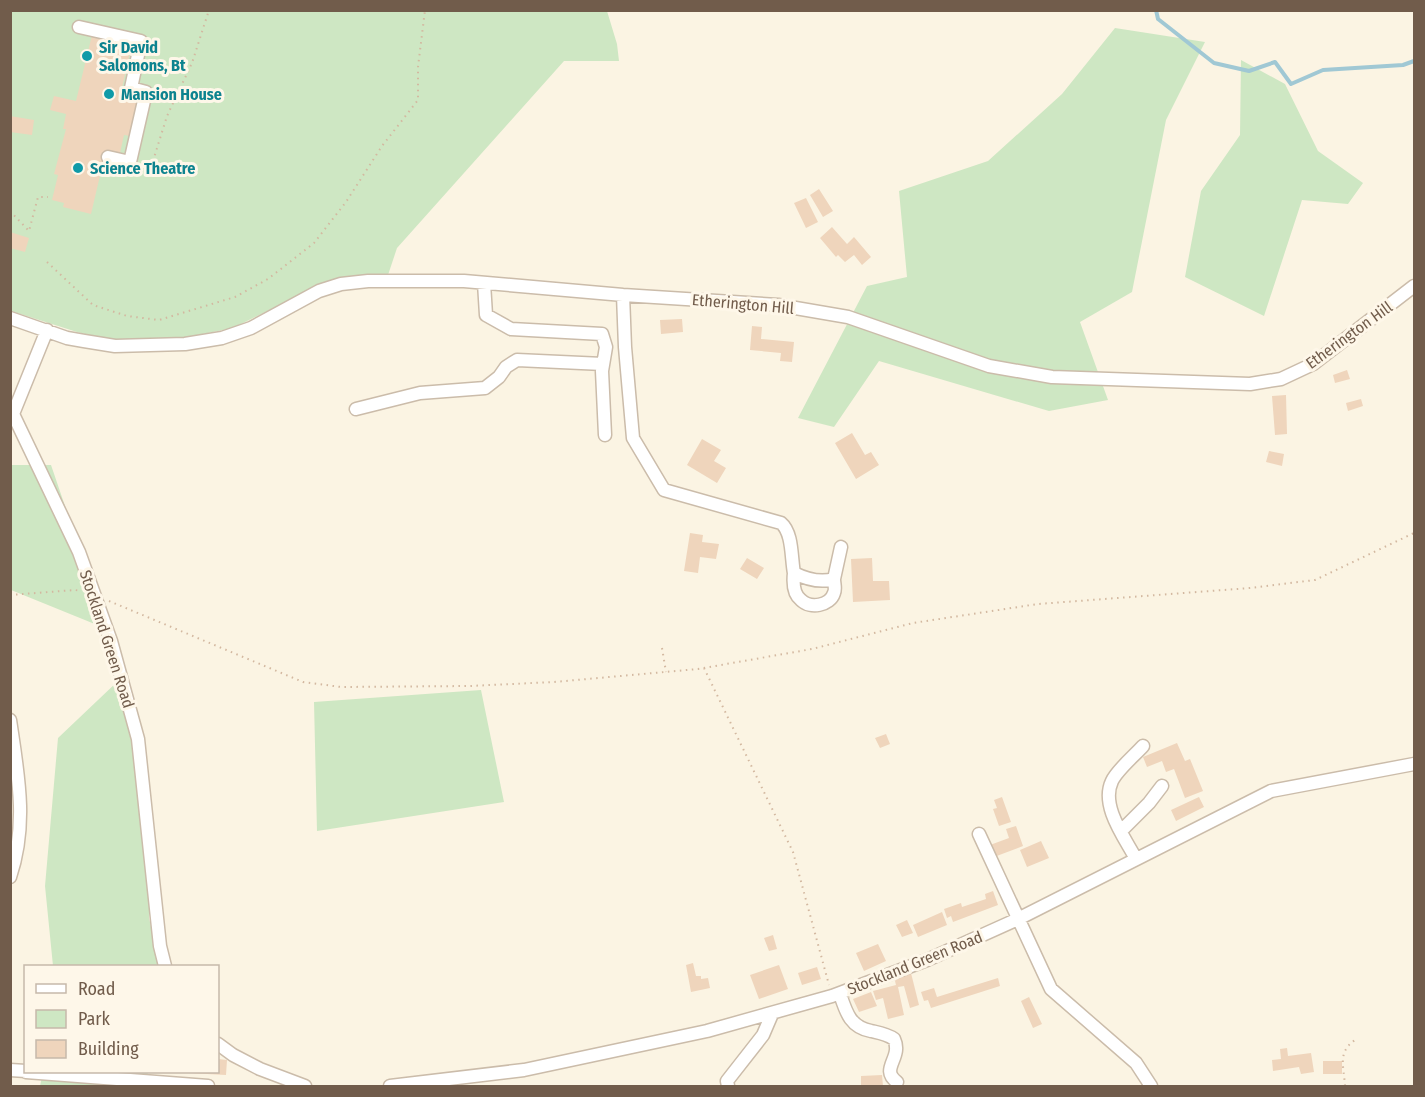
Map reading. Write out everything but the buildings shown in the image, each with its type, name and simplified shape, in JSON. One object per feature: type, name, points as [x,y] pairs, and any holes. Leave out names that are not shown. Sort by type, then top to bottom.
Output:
[{"type":"street","points":[[79,27],[114,33],[141,41],[131,88],[146,92],[130,162],[108,157]]},
{"type":"street","name":"Etherington Hill","points":[[10,318],[67,338],[115,346],[185,344],[222,338],[250,328],[319,291],[340,284],[368,281],[464,281],[623,295],[778,305],[848,318],[989,366],[1052,377],[1250,384],[1281,379],[1313,363],[1414,286]]},
{"type":"street","points":[[484,283],[486,315],[512,329],[602,334],[606,347],[603,363],[604,435]]},
{"type":"street","points":[[623,295],[633,438],[664,490],[781,523],[786,527],[788,534],[796,593],[800,600],[811,604],[822,604],[830,600],[835,590],[834,579],[841,548]]},
{"type":"street","name":"Stockland Green Road","points":[[47,330],[12,417],[79,552],[111,641],[138,739],[160,946],[165,965]]},
{"type":"street","points":[[356,409],[420,393],[485,388],[499,377],[506,367],[517,360],[603,363]]},
{"type":"street","points":[[794,573],[813,580],[834,579]]},
{"type":"street","points":[[10,720],[21,793],[21,813],[15,865],[10,877]]},
{"type":"street","points":[[1136,859],[1110,806],[1108,795],[1112,780],[1143,746]]},
{"type":"street","name":"Stockland Green Road","points":[[390,1086],[524,1070],[707,1031],[836,995],[927,960],[1018,919],[1271,791],[1414,764]]},
{"type":"street","points":[[1121,831],[1149,803],[1162,786]]},
{"type":"street","points":[[979,834],[1051,989],[1136,1063],[1151,1086]]},
{"type":"street","points":[[836,995],[849,1020],[856,1026],[894,1039],[897,1051],[889,1069],[891,1076],[897,1082]]},
{"type":"street","points":[[728,1086],[727,1081],[763,1035],[772,1014]]},
{"type":"street","points":[[219,1045],[260,1069],[305,1086]]},
{"type":"street","points":[[50,1073],[208,1086]]},
{"type":"path","points":[[153,161],[167,116],[192,63],[209,10]]},
{"type":"path","points":[[46,262],[93,305],[127,316],[159,320],[235,297],[268,279],[314,243],[346,202],[382,146],[418,100],[418,67],[425,10]]},
{"type":"path","points":[[11,211],[29,231],[38,197],[48,197]]},
{"type":"path","points":[[10,595],[75,590],[318,686],[470,686],[554,682],[704,668],[812,649],[913,623],[1038,604],[1250,588],[1315,580],[1414,533]]},
{"type":"path","points":[[662,648],[666,672]]},
{"type":"path","points":[[704,668],[793,852],[836,995]]},
{"type":"path","points":[[1345,1086],[1343,1052],[1346,1046],[1355,1040]]},
{"type":"green space","points":[[10,11],[607,11],[617,44],[619,61],[564,61],[397,248],[388,275],[343,278],[326,282],[233,328],[182,338],[106,339],[11,311]]},
{"type":"green space","points":[[1115,28],[1205,42],[1166,120],[1132,292],[1080,322],[1108,400],[1049,411],[879,361],[834,427],[798,418],[867,286],[907,277],[899,191],[988,161],[1062,94]]},
{"type":"green space","points":[[1241,60],[1285,84],[1318,151],[1363,183],[1348,204],[1302,200],[1264,316],[1185,277],[1201,191],[1240,135]]},
{"type":"green space","points":[[10,465],[51,465],[107,629],[11,590]]},
{"type":"green space","points":[[118,681],[150,827],[149,918],[160,965],[53,965],[45,886],[58,738]]},
{"type":"green space","points":[[481,690],[504,802],[317,831],[314,702]]},
{"type":"green space","points":[[43,1073],[148,1073],[154,1086],[40,1086]]},
{"type":"waterway","points":[[1156,10],[1158,19],[1214,63],[1249,71],[1275,62],[1291,84],[1323,70],[1403,65],[1414,61]]},
{"type":"place","name":"Sir David Salomons, Bt","points":[[87,56]]},
{"type":"place","name":"Mansion House","points":[[109,94]]},
{"type":"place","name":"Science Theatre","points":[[78,168]]}]
